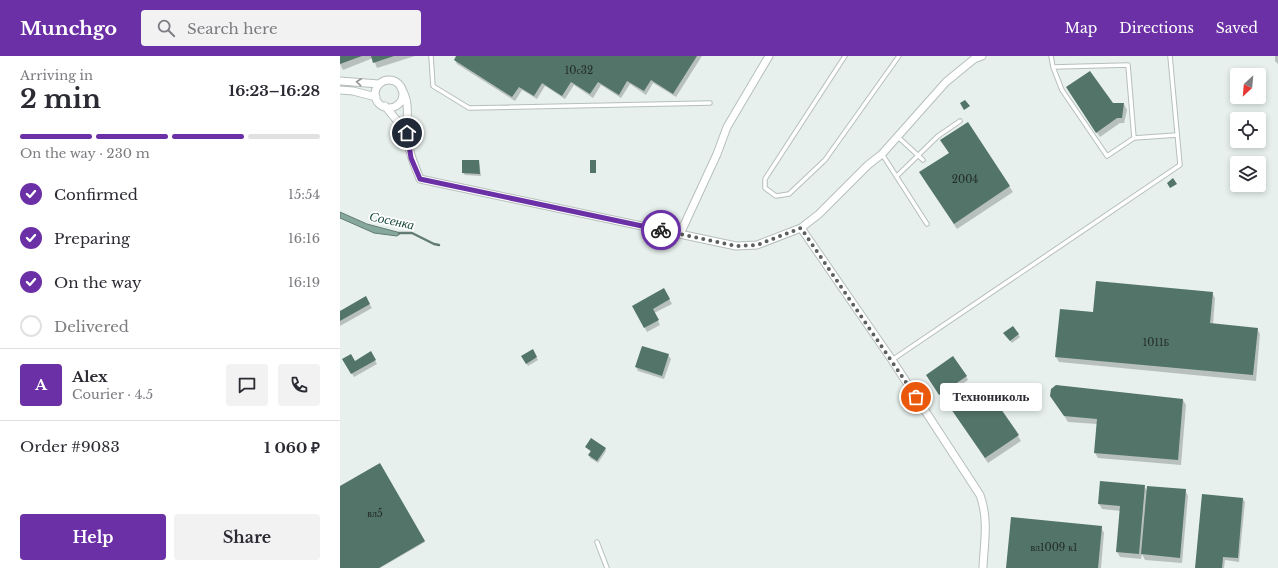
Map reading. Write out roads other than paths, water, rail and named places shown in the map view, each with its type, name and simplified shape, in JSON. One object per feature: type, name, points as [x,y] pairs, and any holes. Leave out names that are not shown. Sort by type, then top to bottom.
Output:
[{"type":"street","points":[[680,234],[717,154],[727,127],[769,56]]},
{"type":"street","points":[[407,133],[384,106],[380,104],[376,97],[375,92],[379,84],[383,81],[391,80],[398,83],[406,96],[408,106],[407,133],[411,158],[420,179],[736,246],[757,245],[801,228],[819,214],[868,165],[882,154],[946,82],[974,59],[982,56]]},
{"type":"street","points":[[340,81],[379,84]]},
{"type":"street","points":[[384,106],[392,107],[399,103],[403,95],[401,88]]},
{"type":"street","points":[[340,90],[353,91],[376,97]]},
{"type":"street","points":[[801,228],[892,360],[980,495],[985,508],[986,520],[983,568]]},
{"type":"lane","points":[[431,56],[433,86],[469,108],[710,103]]},
{"type":"lane","points":[[845,56],[765,179],[765,188],[776,196],[789,194],[825,160],[899,56]]},
{"type":"lane","points":[[1051,56],[1053,67],[1062,90],[1108,156],[1134,138],[1177,135]]},
{"type":"lane","points":[[892,360],[1180,165],[1170,56]]},
{"type":"lane","points":[[1053,67],[1128,65],[1134,138]]},
{"type":"lane","points":[[897,176],[938,136],[960,121]]},
{"type":"lane","points":[[897,136],[923,160]]},
{"type":"lane","points":[[882,154],[927,224]]},
{"type":"lane","points":[[597,542],[607,568]]},
{"type":"waterway","name":"Сосенка","points":[[399,233],[412,233],[439,245]]},
{"type":"place","name":"Технониколь","points":[[916,397]]}]
